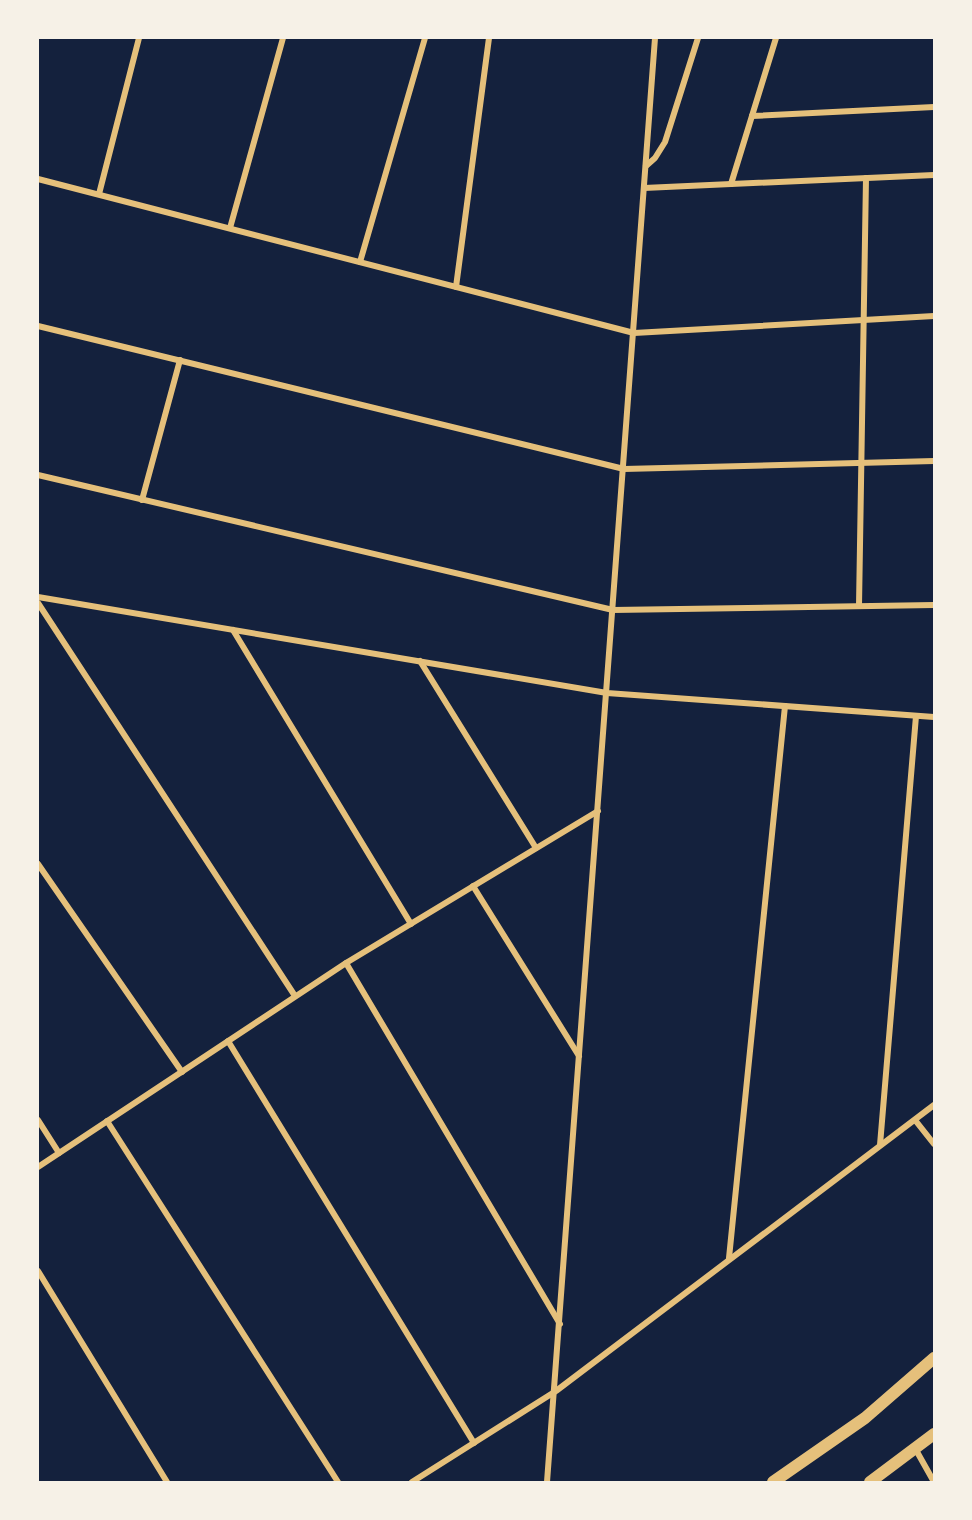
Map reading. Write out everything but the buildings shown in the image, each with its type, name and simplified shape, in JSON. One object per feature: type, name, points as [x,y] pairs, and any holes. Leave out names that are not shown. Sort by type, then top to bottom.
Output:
[{"type":"main road","points":[[773,1482],[865,1418],[934,1358]]},
{"type":"main road","points":[[870,1482],[934,1434]]},
{"type":"street","points":[[99,194],[139,38]]},
{"type":"street","points":[[230,228],[283,38]]},
{"type":"street","points":[[360,262],[425,38]]},
{"type":"street","points":[[456,287],[489,38]]},
{"type":"street","points":[[547,1482],[561,1325],[655,38]]},
{"type":"street","points":[[646,166],[655,158],[665,142],[698,38]]},
{"type":"street","points":[[731,184],[776,38]]},
{"type":"street","points":[[752,116],[934,107]]},
{"type":"street","points":[[644,188],[934,175]]},
{"type":"street","points":[[858,606],[866,178]]},
{"type":"street","points":[[38,179],[634,333],[934,316]]},
{"type":"street","points":[[38,326],[624,469],[934,461]]},
{"type":"street","points":[[142,500],[180,360]]},
{"type":"street","points":[[38,475],[613,610],[934,605]]},
{"type":"street","points":[[38,597],[607,693],[934,717]]},
{"type":"street","points":[[38,603],[295,996]]},
{"type":"street","points":[[233,630],[411,924]]},
{"type":"street","points":[[420,661],[536,848]]},
{"type":"street","points":[[729,1258],[785,706]]},
{"type":"street","points":[[880,1145],[915,716]]},
{"type":"street","points":[[38,1167],[346,963],[598,811]]},
{"type":"street","points":[[38,864],[182,1072]]},
{"type":"street","points":[[473,886],[580,1057]]},
{"type":"street","points":[[346,963],[561,1325]]},
{"type":"street","points":[[228,1041],[474,1443]]},
{"type":"street","points":[[412,1482],[556,1391],[934,1105]]},
{"type":"street","points":[[38,1120],[59,1153]]},
{"type":"street","points":[[915,1120],[934,1144]]},
{"type":"street","points":[[107,1121],[338,1482]]},
{"type":"street","points":[[38,1271],[167,1482]]},
{"type":"street","points":[[915,1450],[934,1482]]}]
